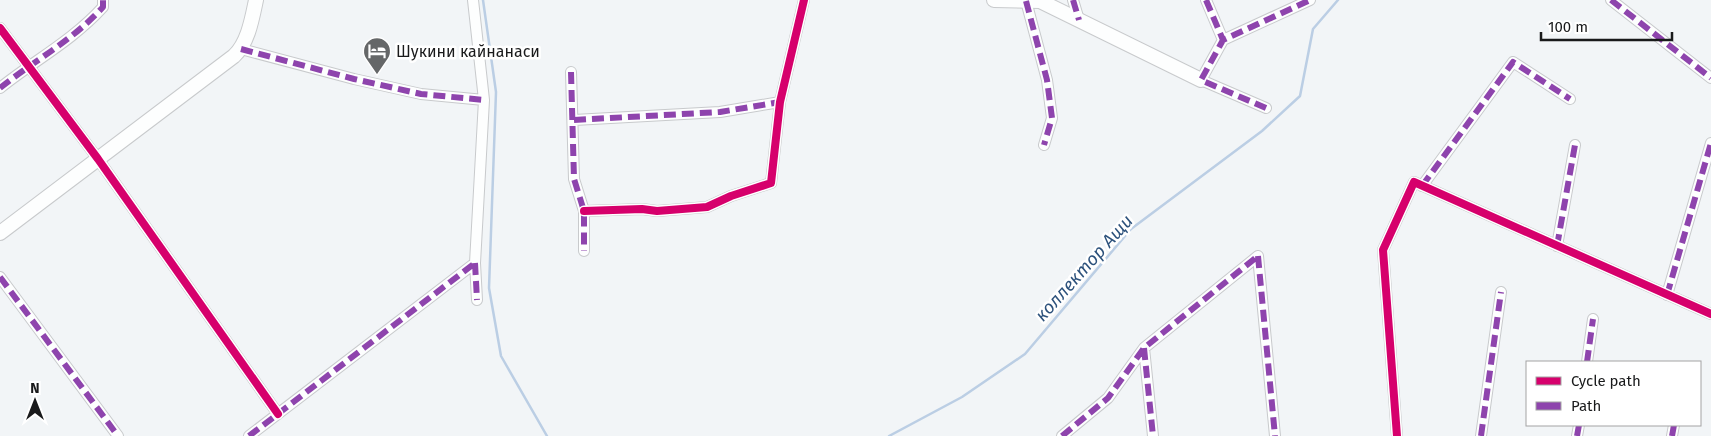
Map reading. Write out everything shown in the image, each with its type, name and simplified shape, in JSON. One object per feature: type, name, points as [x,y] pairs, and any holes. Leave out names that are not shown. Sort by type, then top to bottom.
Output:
[{"type":"main road","points":[[0,233],[241,50],[256,0]]},
{"type":"main road","points":[[994,0],[1040,1],[1202,80]]},
{"type":"street","points":[[0,88],[29,65],[49,54],[91,20],[103,8],[103,0]]},
{"type":"street","points":[[473,0],[484,100],[475,263],[477,300]]},
{"type":"street","points":[[584,212],[642,209],[657,211],[707,207],[731,196],[771,183],[780,102],[804,0]]},
{"type":"street","points":[[1073,0],[1079,20]]},
{"type":"street","points":[[1206,0],[1222,40]]},
{"type":"street","points":[[1266,108],[1202,80],[1222,40],[1310,0]]},
{"type":"street","points":[[1611,0],[1711,78]]},
{"type":"street","points":[[1026,1],[1047,80],[1052,118],[1044,145]]},
{"type":"street","points":[[0,28],[98,159],[278,414]]},
{"type":"street","points":[[241,50],[421,94],[484,100]]},
{"type":"street","points":[[1422,186],[1513,62],[1570,99]]},
{"type":"street","points":[[571,72],[574,120],[574,179],[584,212],[584,251]]},
{"type":"street","points":[[574,120],[720,112],[780,102]]},
{"type":"street","points":[[1667,295],[1711,143]]},
{"type":"street","points":[[1557,246],[1575,145]]},
{"type":"street","points":[[1397,436],[1383,250],[1414,182],[1711,314]]},
{"type":"street","points":[[1062,436],[1108,398],[1144,348],[1258,256],[1275,436]]},
{"type":"street","points":[[249,436],[475,263]]},
{"type":"street","points":[[0,277],[118,436]]},
{"type":"street","points":[[1481,436],[1501,292]]},
{"type":"street","points":[[1587,361],[1593,319]]},
{"type":"street","points":[[1144,348],[1153,436]]},
{"type":"waterway","points":[[483,0],[496,92],[489,288],[501,356],[547,436]]},
{"type":"waterway","name":"коллектор Ащи","points":[[889,436],[962,397],[1025,354],[1131,229],[1262,131],[1300,96],[1313,29],[1338,0]]},
{"type":"marked path","points":[[0,88],[79,30],[103,7],[103,0]]},
{"type":"marked path","points":[[1073,0],[1079,20]]},
{"type":"marked path","points":[[1206,0],[1223,40]]},
{"type":"marked path","points":[[1266,108],[1201,80],[1223,40],[1310,0]]},
{"type":"marked path","points":[[1611,0],[1711,78]]},
{"type":"marked path","points":[[1026,1],[1047,80],[1052,118],[1044,145]]},
{"type":"marked path","points":[[241,49],[354,79],[421,94],[484,100]]},
{"type":"marked path","points":[[1422,186],[1513,62],[1570,99]]},
{"type":"marked path","points":[[571,72],[574,179],[584,211],[584,251]]},
{"type":"marked path","points":[[574,120],[720,112],[780,102]]},
{"type":"marked path","points":[[1667,295],[1711,143]]},
{"type":"marked path","points":[[1557,246],[1575,145]]},
{"type":"marked path","points":[[1258,256],[1275,436]]},
{"type":"marked path","points":[[1062,436],[1108,398],[1144,348],[1258,256]]},
{"type":"marked path","points":[[475,263],[477,300]]},
{"type":"marked path","points":[[249,436],[475,263]]},
{"type":"marked path","points":[[0,277],[118,436]]},
{"type":"marked path","points":[[1481,436],[1501,292]]},
{"type":"marked path","points":[[1587,361],[1593,319]]},
{"type":"marked path","points":[[1144,348],[1153,436]]},
{"type":"marked path","points":[[1577,436],[1579,426]]},
{"type":"marked path","points":[[1672,436],[1674,426]]},
{"type":"cycle path","points":[[584,211],[642,209],[657,211],[707,207],[731,196],[771,183],[780,102],[804,0]]},
{"type":"cycle path","points":[[0,28],[98,159],[278,414]]},
{"type":"cycle path","points":[[1397,436],[1383,250],[1414,182],[1711,314]]},
{"type":"place","name":"Шукини кайнанаси","points":[[377,75]]}]
